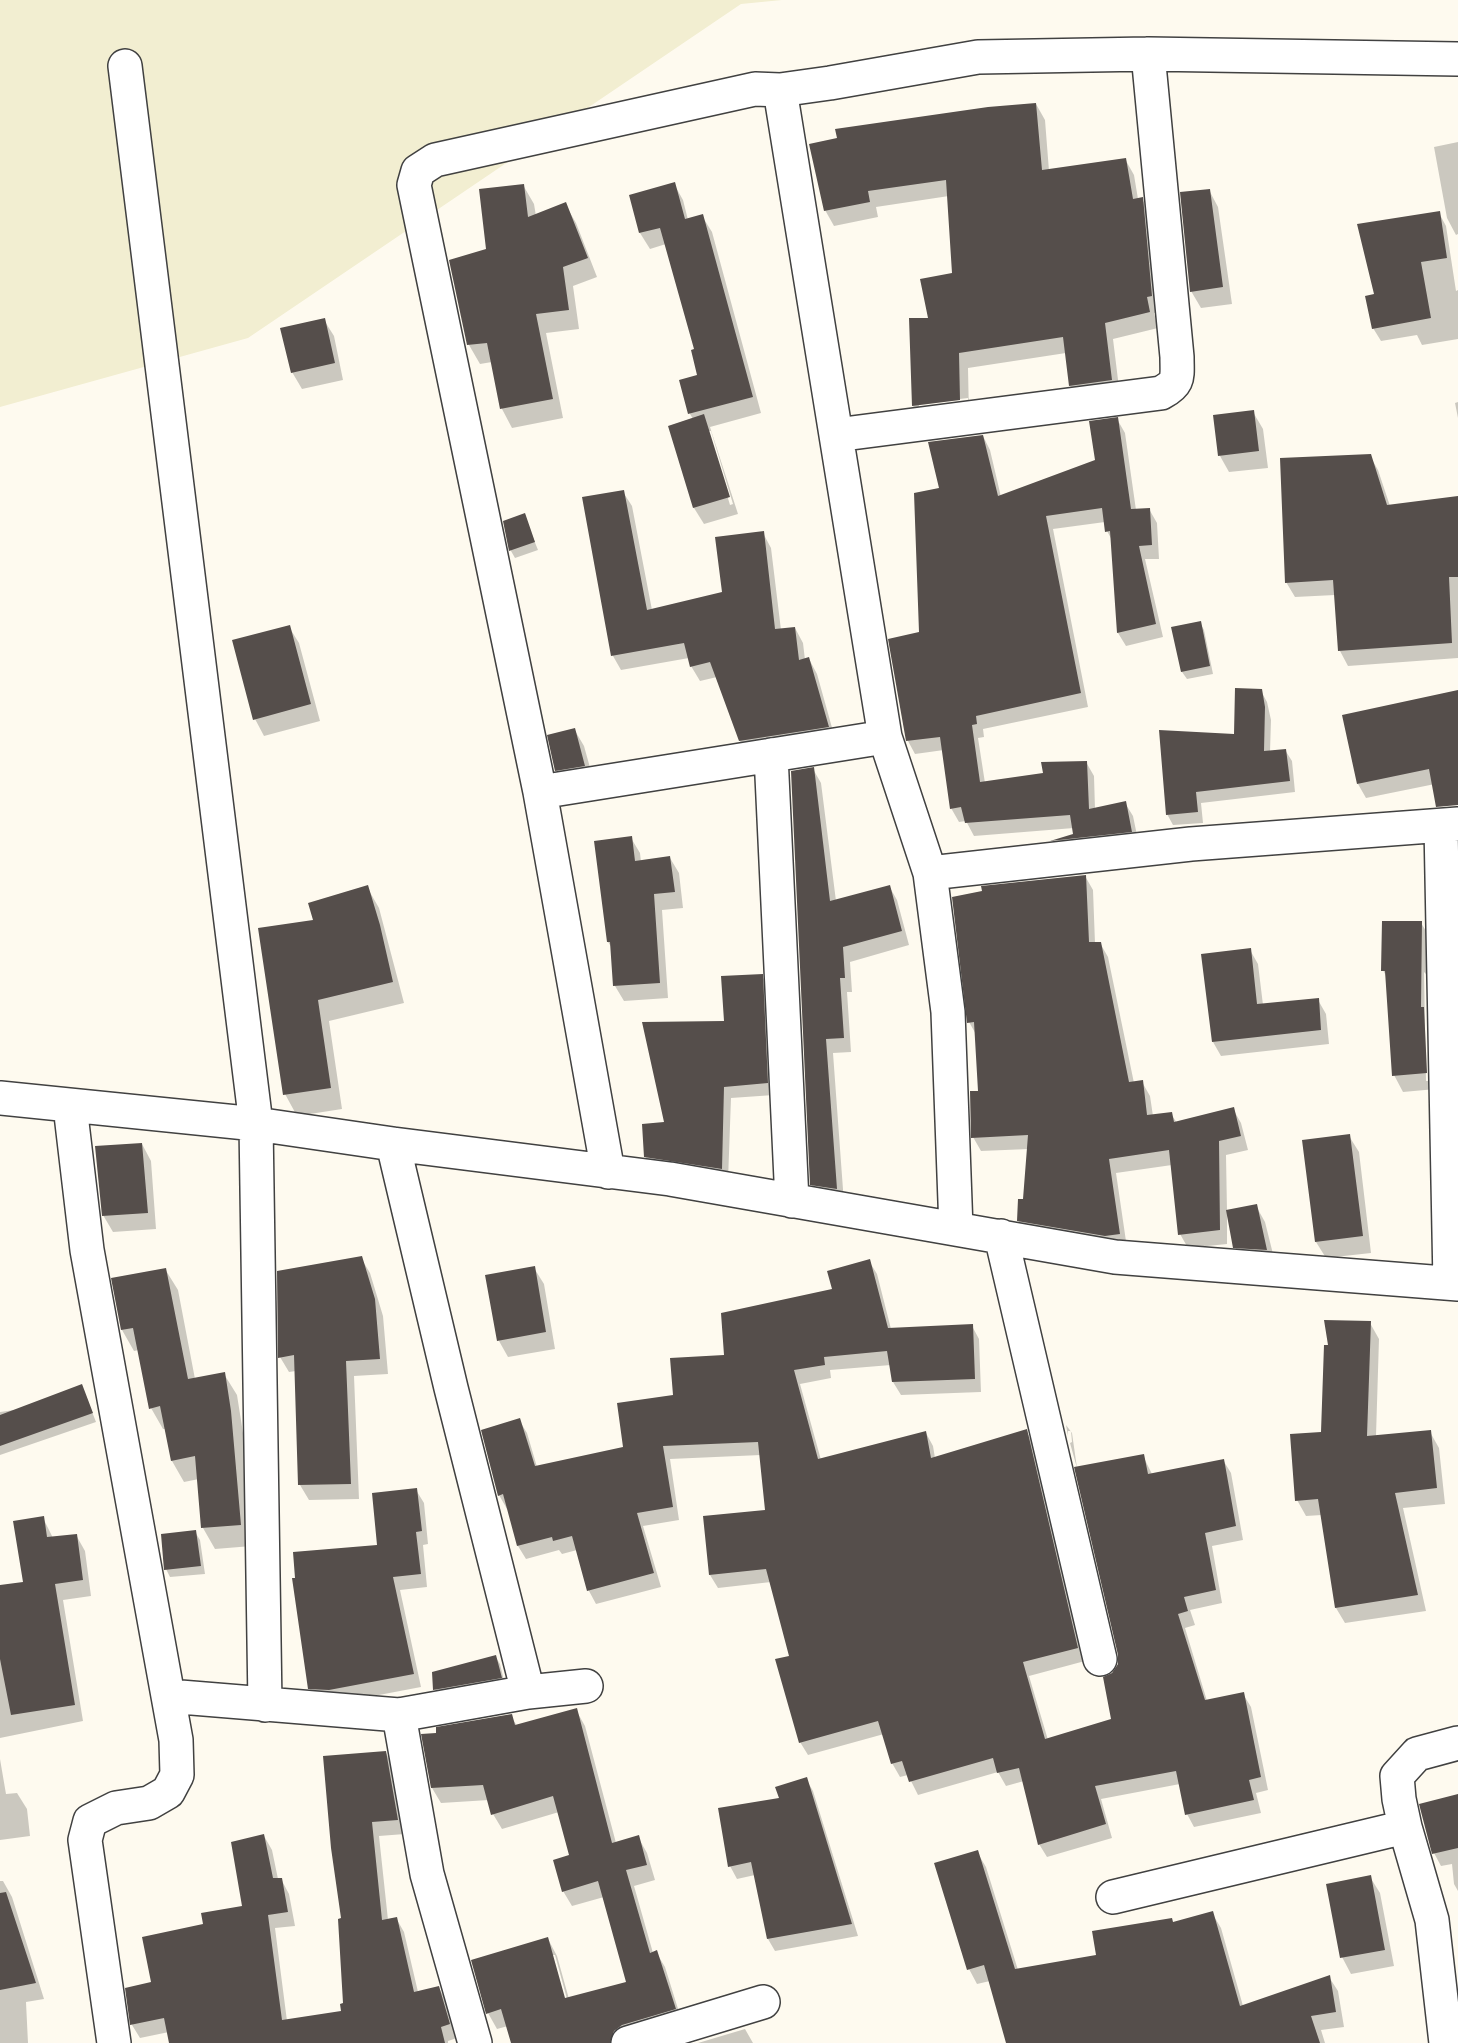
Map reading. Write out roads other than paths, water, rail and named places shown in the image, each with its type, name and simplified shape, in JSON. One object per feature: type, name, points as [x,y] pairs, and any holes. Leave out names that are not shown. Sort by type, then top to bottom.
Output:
[{"type":"street","points":[[608,1172],[540,792],[414,185],[418,171],[435,160],[755,89],[780,90],[978,57],[1148,54],[1458,59]]},
{"type":"street","points":[[836,435],[1161,393],[1177,380],[1177,357],[1148,54]]},
{"type":"street","points":[[125,66],[256,1124],[265,1705]]},
{"type":"street","points":[[780,90],[885,737],[930,873],[948,1012],[956,1229]]},
{"type":"street","points":[[540,792],[885,737]]},
{"type":"street","points":[[771,755],[792,1201]]},
{"type":"street","points":[[0,1098],[256,1124],[670,1179],[1115,1257],[1454,1283],[1450,825],[1191,844],[930,873]]},
{"type":"street","points":[[70,1106],[87,1251],[176,1740],[177,1775],[168,1792],[149,1803],[116,1808],[90,1821],[85,1840],[114,2043]]},
{"type":"street","points":[[393,1144],[451,1388],[528,1692]]},
{"type":"street","points":[[1001,1236],[1100,1659]]},
{"type":"street","points":[[168,1696],[399,1715],[528,1692],[586,1686]]},
{"type":"street","points":[[399,1715],[428,1874],[475,2043]]},
{"type":"street","points":[[1446,2043],[1432,1920],[1405,1827],[1397,1776],[1417,1754],[1458,1743]]},
{"type":"street","points":[[1113,1897],[1405,1827]]},
{"type":"street","points":[[628,2043],[763,2002]]}]
